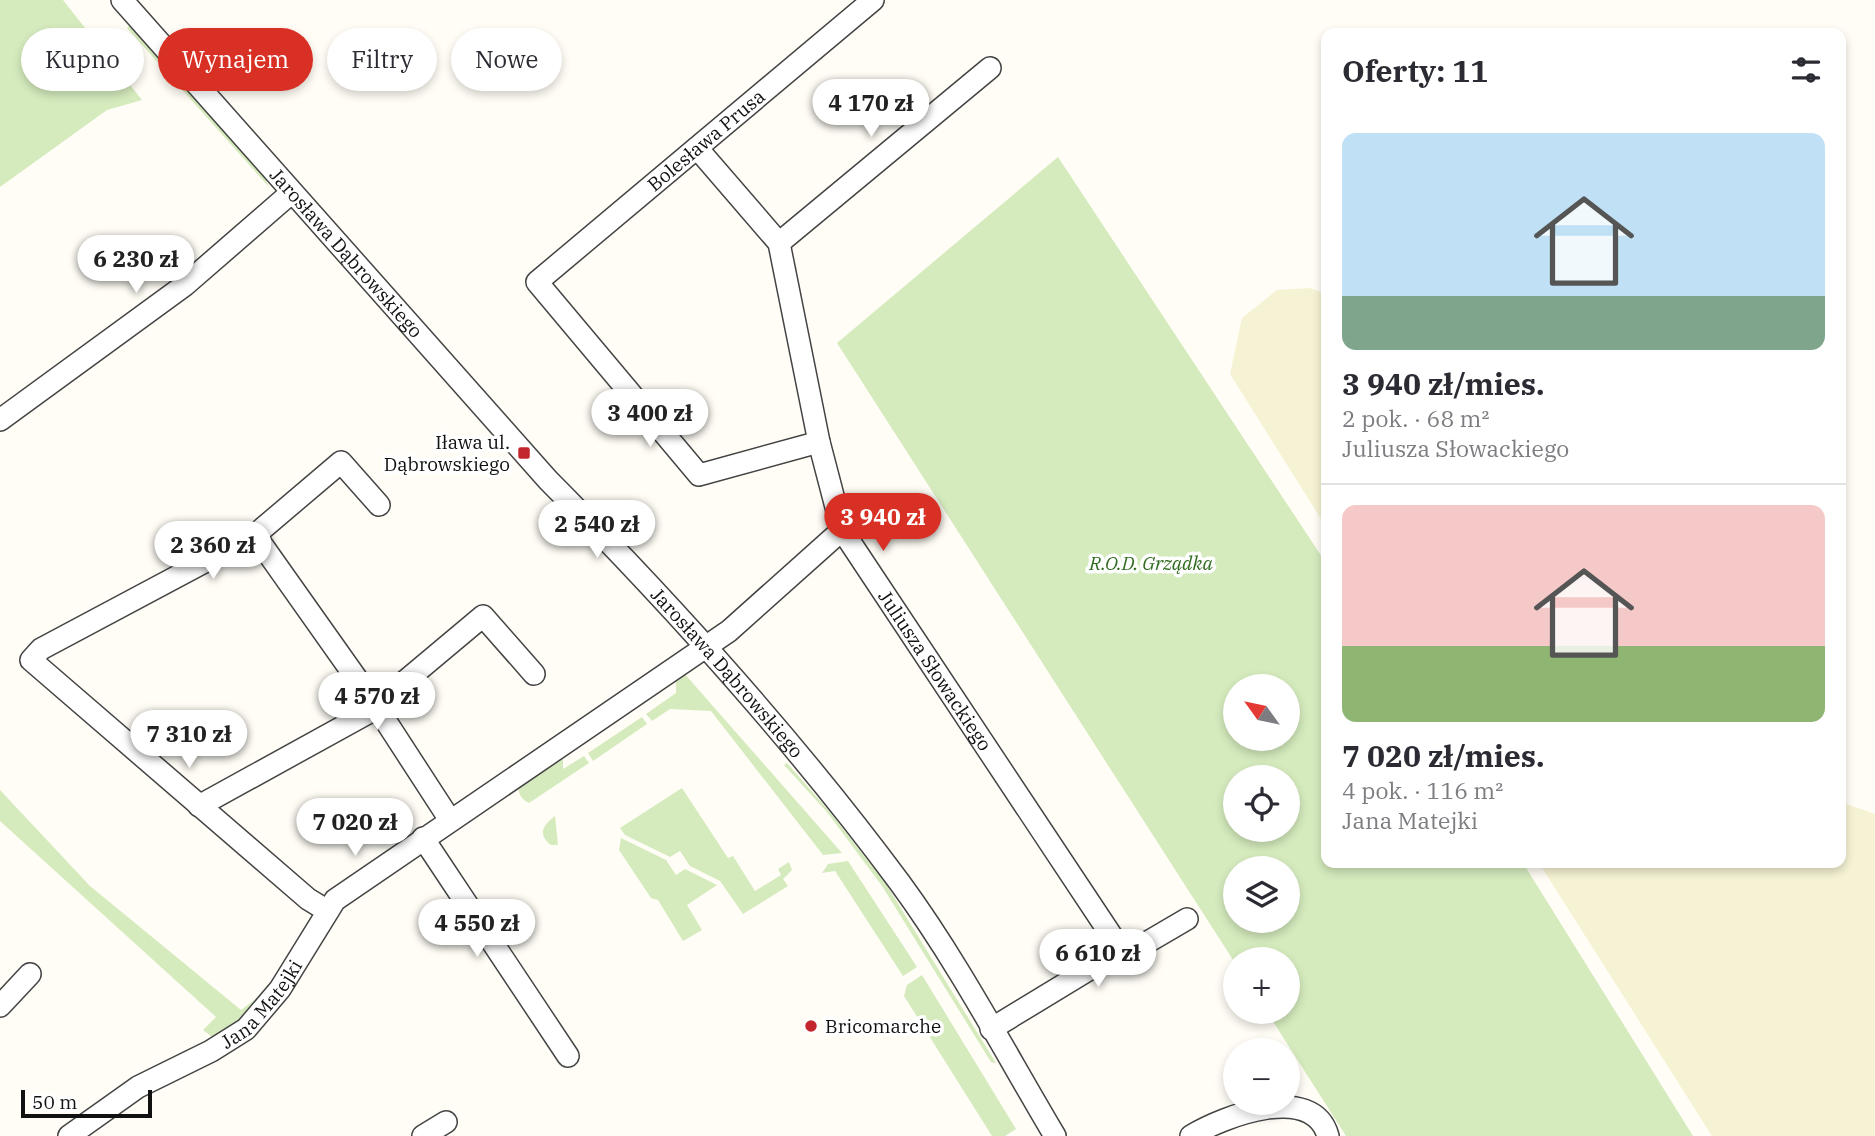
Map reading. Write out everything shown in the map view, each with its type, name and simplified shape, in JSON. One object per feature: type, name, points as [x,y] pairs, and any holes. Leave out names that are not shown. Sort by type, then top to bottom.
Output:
[{"type":"street","name":"Jarosława Dąbrowskiego","points":[[122,0],[291,192],[794,749],[900,884],[1055,1136]]},
{"type":"street","name":"Bolesława Prusa","points":[[819,442],[699,475],[537,282],[873,0]]},
{"type":"street","points":[[779,243],[990,68]]},
{"type":"street","name":"Juliusza Słowackiego","points":[[697,149],[779,243],[819,442],[842,530],[1121,950]]},
{"type":"street","points":[[0,420],[185,285],[291,192]]},
{"type":"street","points":[[326,910],[308,899],[31,660],[41,649],[254,535],[341,462],[379,505]]},
{"type":"street","name":"Jana Matejki","points":[[69,1136],[138,1087],[211,1051],[246,1029],[280,989],[326,910],[348,889],[729,631],[842,530]]},
{"type":"street","points":[[254,535],[376,706],[450,820]]},
{"type":"street","points":[[199,806],[376,706],[483,615],[534,674]]},
{"type":"street","points":[[423,838],[568,1056]]},
{"type":"street","points":[[991,1029],[1121,950],[1146,943],[1187,919]]},
{"type":"street","points":[[0,1006],[30,974]]},
{"type":"street","points":[[1191,1136],[1236,1113],[1304,1108],[1324,1123],[1328,1136]]},
{"type":"street","points":[[423,1136],[446,1122]]},
{"type":"shaded area","points":[[1310,288],[1321,292],[1321,519],[1230,374],[1242,318],[1277,290]]},
{"type":"shaded area","points":[[1846,804],[1875,814],[1875,1136],[1712,1136],[1542,868],[1846,868]]},
{"type":"green space","points":[[0,0],[63,0],[85,28],[21,28],[21,91],[135,91],[142,100],[107,110],[0,187]]},
{"type":"green space","points":[[144,41],[158,57],[158,63],[144,47]]},
{"type":"green space","points":[[183,91],[189,91],[264,176],[269,187]]},
{"type":"green space","name":"R.O.D. Grządka","points":[[1058,157],[1321,555],[1321,868],[1526,868],[1693,1136],[1346,1136],[1300,1064],[1300,1038],[1284,1038],[1275,1024],[1300,1024],[1300,947],[1225,947],[837,343]]},
{"type":"green space","points":[[683,672],[842,853],[823,855],[711,711],[670,709],[652,721],[646,714],[676,693],[676,678]]},
{"type":"green space","points":[[642,717],[647,724],[593,761],[588,753]]},
{"type":"green space","points":[[563,754],[563,769],[584,756],[589,763],[529,803],[524,800],[519,793],[519,785]]},
{"type":"green space","points":[[787,763],[829,811],[886,884],[996,1063],[991,1062],[882,886],[827,812],[784,765]]},
{"type":"green space","points":[[682,788],[728,858],[733,856],[755,891],[781,875],[778,869],[789,862],[792,870],[783,879],[788,886],[743,914],[720,881],[690,866],[680,851],[670,857],[625,835],[620,828]]},
{"type":"green space","points":[[0,790],[90,886],[241,1010],[261,995],[264,997],[235,1026],[215,1039],[203,1030],[216,1017],[0,821]]},
{"type":"green space","points":[[555,816],[558,845],[551,845],[544,837],[543,830]]},
{"type":"green space","points":[[621,838],[666,860],[676,875],[685,869],[717,885],[687,905],[702,930],[683,941],[658,900],[651,898],[619,850]]},
{"type":"green space","points":[[848,861],[917,967],[903,976],[835,871],[822,873],[828,864]]},
{"type":"green space","points":[[922,975],[1016,1129],[1005,1136],[992,1136],[904,996],[907,985]]},
{"type":"place","name":"Iława ul. Dąbrowskiego","points":[[524,453]]},
{"type":"place","name":"Bricomarche","points":[[811,1026]]}]
